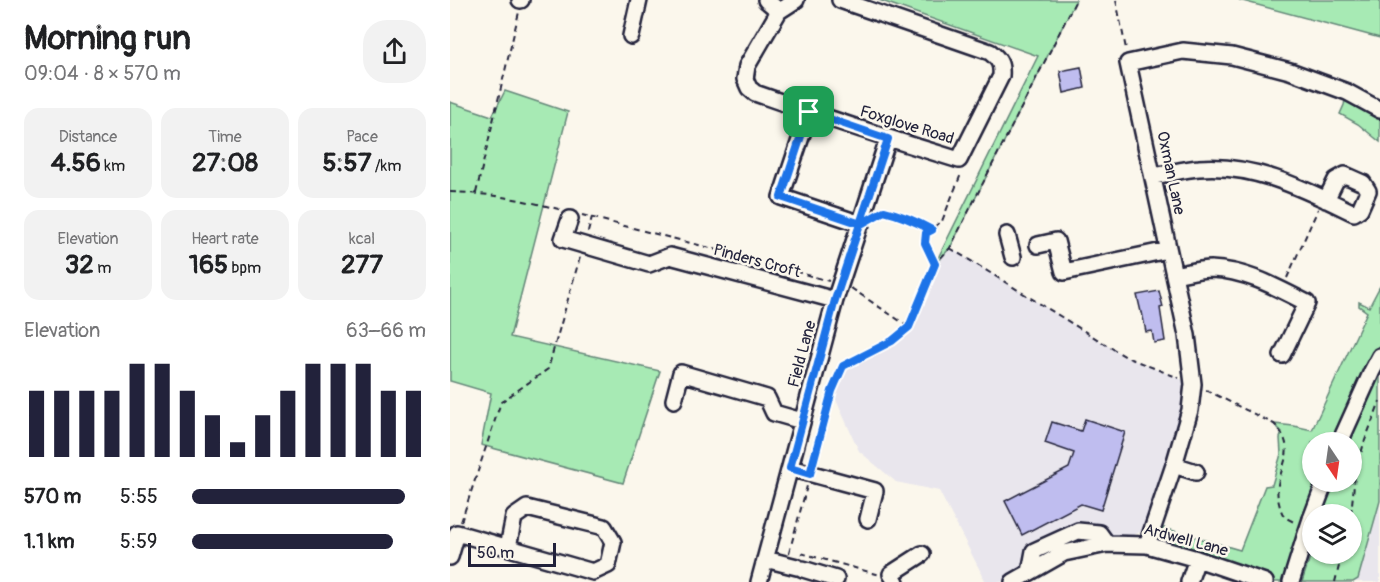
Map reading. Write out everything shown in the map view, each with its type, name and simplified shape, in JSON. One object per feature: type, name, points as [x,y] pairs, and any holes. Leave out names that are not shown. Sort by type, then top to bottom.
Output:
[{"type":"street","points":[[631,36],[639,0]]},
{"type":"street","points":[[766,0],[779,10]]},
{"type":"street","name":"Foxglove Road","points":[[796,0],[779,10],[747,66],[745,79],[749,88],[755,93],[809,112],[959,160],[1001,76],[1002,65],[998,58],[990,52],[840,0]]},
{"type":"street","points":[[1128,63],[1183,51],[1232,56],[1290,71],[1337,88],[1380,110]]},
{"type":"street","name":"Oxman Lane","points":[[1128,63],[1187,335],[1193,384],[1190,410],[1147,545]]},
{"type":"street","points":[[809,112],[781,197],[861,224]]},
{"type":"street","name":"Field Lane","points":[[759,582],[835,300],[888,139]]},
{"type":"street","points":[[1153,176],[1199,168],[1233,168],[1272,177],[1324,199]]},
{"type":"street","points":[[572,214],[563,239],[583,245]]},
{"type":"street","points":[[1007,235],[1012,254],[1056,241],[1064,272],[1168,250]]},
{"type":"street","name":"Pinders Croft","points":[[583,245],[649,264],[670,256],[835,300]]},
{"type":"street","points":[[1174,275],[1209,269],[1240,272],[1306,303],[1282,355]]},
{"type":"street","points":[[1345,432],[1380,356]]},
{"type":"street","points":[[674,400],[681,373],[767,398],[774,413],[802,421]]},
{"type":"street","points":[[1174,465],[1196,472]]},
{"type":"street","points":[[790,468],[875,491],[868,519]]},
{"type":"street","points":[[450,557],[454,532],[593,572],[608,565],[613,542],[604,527],[527,508],[514,517],[508,547]]},
{"type":"street","name":"Ardwell Lane","points":[[1013,582],[1064,553],[1107,544],[1147,545],[1197,559],[1251,580],[1265,582]]},
{"type":"street","points":[[1292,582],[1302,547]]},
{"type":"street","points":[[888,578],[922,554]]},
{"type":"street","points":[[1189,582],[1197,559]]},
{"type":"street","points":[[765,560],[836,579]]},
{"type":"path","points":[[476,193],[521,0]]},
{"type":"path","points":[[888,578],[801,568],[810,474],[832,391],[843,366],[892,341],[909,327],[935,264],[950,248],[1076,0]]},
{"type":"path","points":[[1116,0],[1128,63]]},
{"type":"path","points":[[935,264],[925,243],[926,233],[942,221],[962,171],[959,160]]},
{"type":"path","points":[[450,192],[476,193],[533,202],[850,287],[909,327]]},
{"type":"path","points":[[1282,290],[1324,199]]},
{"type":"path","points":[[861,224],[884,211],[900,215],[932,230]]},
{"type":"path","points":[[454,532],[501,402],[548,369],[592,217]]},
{"type":"path","points":[[950,248],[1126,357],[1193,384],[1274,424],[1286,438],[1287,454],[1277,486],[1277,495],[1283,515],[1302,521]]},
{"type":"path","points":[[1351,504],[1355,475],[1380,401]]},
{"type":"path","points":[[1335,582],[1340,564]]},
{"type":"shaded area","points":[[950,248],[1126,357],[1193,384],[1153,525],[1130,537],[1080,542],[1002,582],[986,582],[939,491],[896,482],[859,451],[832,391],[843,366],[892,341],[909,327],[935,264]]},
{"type":"shaded area","points":[[1380,501],[1380,582],[1353,582],[1358,579]]},
{"type":"green space","points":[[879,0],[1076,0],[950,248],[935,264],[1038,56]]},
{"type":"green space","points":[[1239,0],[1380,0],[1380,38]]},
{"type":"green space","points":[[505,91],[568,112],[510,337],[660,371],[623,483],[481,445],[491,393],[450,381],[450,102],[492,116]]},
{"type":"green space","points":[[1347,92],[1380,110],[1380,142],[1358,124],[1340,114]]},
{"type":"green space","points":[[1380,286],[1380,501],[1358,579],[1353,582],[1302,582],[1308,564],[1362,564],[1362,504],[1302,504],[1302,548],[1292,582],[1265,582],[1147,545],[1153,525],[1240,550],[1265,486],[1272,485],[1281,454],[1282,432],[1274,424],[1312,430],[1367,312],[1359,306],[1359,302],[1369,307]]},
{"type":"building","points":[[1081,67],[1085,88],[1064,93],[1060,71]]},
{"type":"building","points":[[1159,291],[1163,307],[1160,308],[1165,341],[1154,343],[1152,331],[1146,332],[1137,295]]},
{"type":"building","points":[[1085,419],[1125,432],[1101,510],[1081,504],[1022,535],[1005,501],[1069,468],[1074,453],[1045,443],[1052,422],[1081,431]]},
{"type":"route","points":[[809,112],[781,197],[861,224],[884,211],[921,224],[932,230],[926,233],[925,243],[935,264],[909,327],[892,341],[843,366],[832,391],[810,474],[790,468],[835,300],[861,224],[888,139],[809,112]]}]
